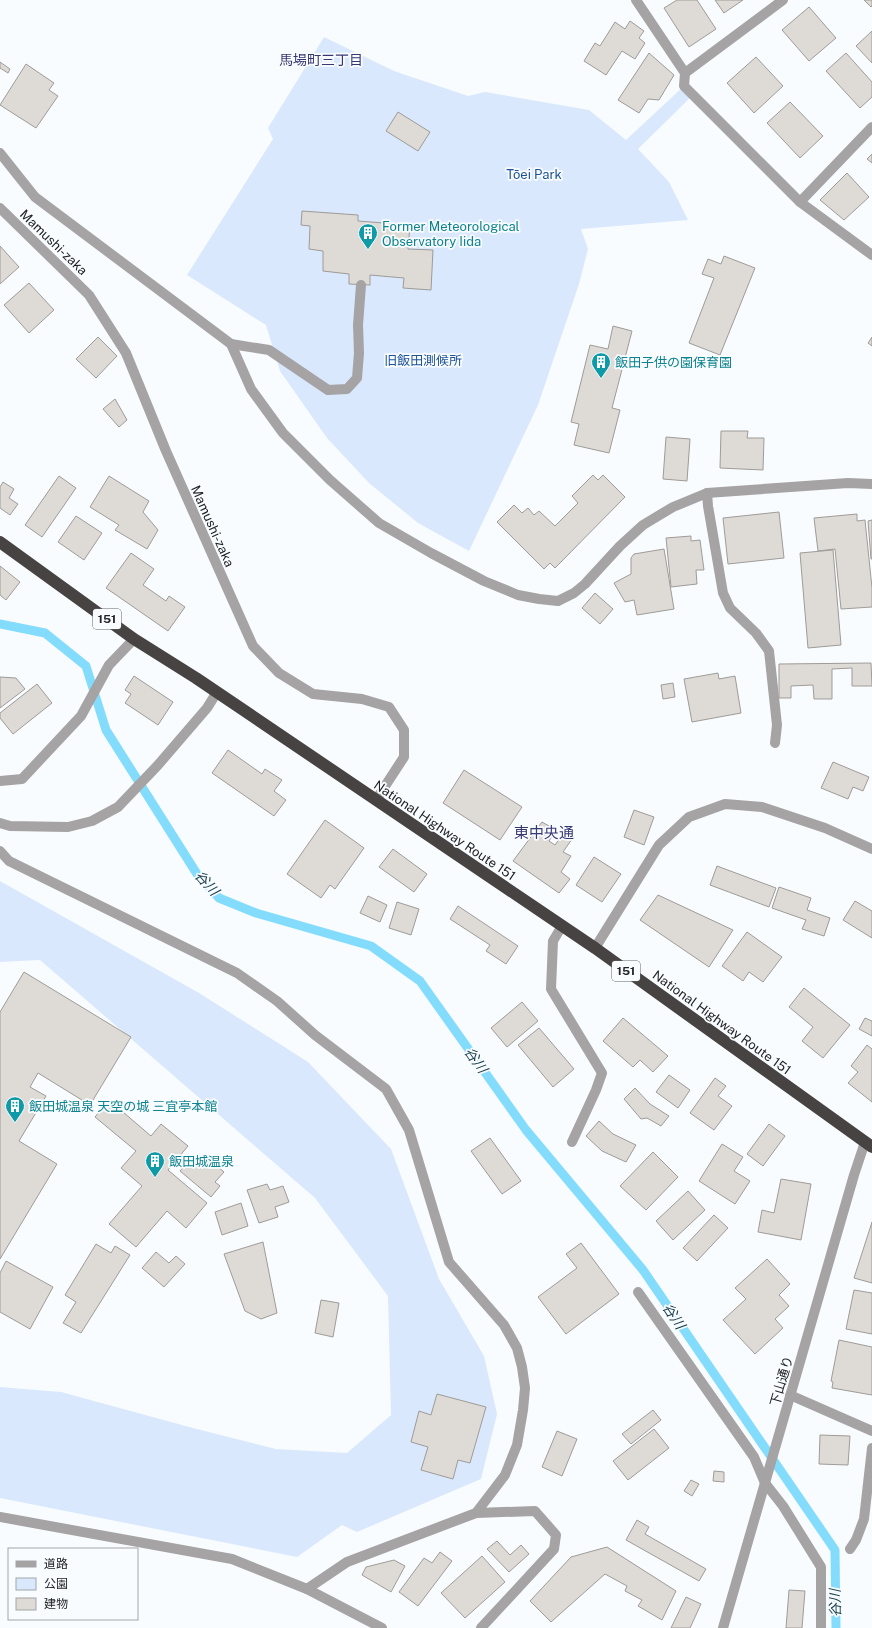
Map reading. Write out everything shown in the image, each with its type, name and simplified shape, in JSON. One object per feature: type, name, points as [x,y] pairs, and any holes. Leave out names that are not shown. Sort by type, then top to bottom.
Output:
[{"type":"highway","name":"National Highway Route 151","points":[[0,542],[134,639],[217,692],[595,948],[869,1145]]},
{"type":"street","points":[[636,0],[685,73],[684,86],[800,202],[872,255]]},
{"type":"street","points":[[685,73],[784,0]]},
{"type":"street","points":[[800,202],[872,128]]},
{"type":"street","points":[[0,153],[35,197],[231,344],[269,350],[328,390],[347,389],[357,378],[359,353],[358,325],[361,285]]},
{"type":"street","name":"Mamushi-zaka","points":[[0,208],[89,294],[126,353],[166,451],[253,646],[279,673],[313,694],[362,698],[389,707],[404,730],[404,757],[376,800]]},
{"type":"street","points":[[231,344],[250,389],[283,433],[330,480],[379,523],[484,581],[518,595],[558,601],[574,593],[585,584],[620,546],[643,525],[672,507],[707,494],[848,483],[872,484]]},
{"type":"street","points":[[707,494],[723,593],[730,608],[756,633],[768,651],[777,725],[775,743]]},
{"type":"street","points":[[0,781],[22,779],[81,716],[109,665],[134,639]]},
{"type":"street","points":[[0,823],[10,826],[68,827],[92,821],[118,807],[207,708],[217,692]]},
{"type":"street","points":[[595,948],[660,845],[689,817],[711,809],[725,804],[762,807],[825,828],[872,849]]},
{"type":"street","points":[[0,851],[9,861],[237,973],[277,1001],[315,1035],[386,1090],[409,1130],[449,1262],[504,1324],[517,1348],[522,1367],[525,1388],[517,1445],[505,1475],[476,1513]]},
{"type":"street","points":[[562,926],[553,941],[551,989],[602,1073],[596,1090],[572,1142]]},
{"type":"street","name":"下山通り","points":[[723,1628],[790,1396],[869,1145]]},
{"type":"street","points":[[638,1292],[754,1457],[766,1480],[821,1567],[821,1628]]},
{"type":"street","points":[[790,1396],[872,1431]]},
{"type":"street","points":[[850,1549],[856,1540],[864,1519],[872,1448]]},
{"type":"street","points":[[307,1588],[347,1562],[476,1513],[535,1511],[556,1535],[554,1549],[481,1628]]},
{"type":"street","points":[[0,1517],[232,1559],[307,1588],[372,1625],[382,1628]]},
{"type":"green space","name":"旧飯田測候所","points":[[324,37],[394,71],[468,96],[485,92],[589,110],[626,140],[684,86],[693,95],[638,149],[669,182],[688,220],[581,229],[588,249],[579,284],[538,405],[469,551],[418,523],[369,483],[327,438],[280,371],[266,325],[187,275],[273,139],[268,128]]},
{"type":"green space","points":[[0,881],[199,993],[308,1062],[391,1149],[439,1279],[484,1356],[497,1414],[481,1479],[357,1532],[342,1525],[297,1557],[0,1498],[0,1387],[61,1392],[276,1449],[347,1453],[391,1415],[388,1296],[315,1198],[40,960],[0,962]]},
{"type":"building","points":[[677,0],[697,0],[716,29],[689,47],[664,8]]},
{"type":"building","points":[[715,0],[743,0],[724,13]]},
{"type":"building","points":[[864,0],[872,0],[872,6],[871,7]]},
{"type":"building","points":[[809,7],[836,38],[809,61],[782,30]]},
{"type":"building","points":[[630,21],[644,31],[639,38],[645,43],[635,59],[622,51],[606,75],[584,61],[595,43],[600,46],[615,22],[625,29]]},
{"type":"building","points":[[872,31],[872,63],[856,46]]},
{"type":"building","points":[[649,53],[674,75],[659,100],[648,99],[639,113],[618,100]]},
{"type":"building","points":[[846,53],[872,82],[872,97],[860,108],[826,71]]},
{"type":"building","points":[[756,57],[783,86],[754,113],[727,83]]},
{"type":"building","points":[[0,62],[10,69],[8,73],[0,68]]},
{"type":"building","points":[[26,64],[54,83],[49,90],[58,96],[36,128],[0,105]]},
{"type":"building","points":[[790,102],[823,136],[800,158],[767,123]]},
{"type":"building","points":[[398,112],[430,132],[418,151],[386,131]]},
{"type":"building","points":[[872,154],[872,163],[867,159]]},
{"type":"building","points":[[847,173],[869,197],[844,220],[820,200]]},
{"type":"building","name":"Former Meteorological Observatory Iida","points":[[302,211],[358,215],[358,221],[410,225],[408,249],[433,250],[431,290],[403,288],[404,278],[370,275],[370,285],[349,284],[349,274],[323,271],[323,251],[309,249],[310,226],[301,225]]},
{"type":"building","points":[[0,246],[19,267],[0,284]]},
{"type":"building","points":[[724,256],[755,268],[720,355],[689,343],[714,278],[702,274],[708,259],[721,264]]},
{"type":"building","points":[[29,283],[54,310],[29,333],[4,305]]},
{"type":"building","name":"飯田子供の園保育園","points":[[613,326],[632,331],[612,408],[620,410],[609,453],[574,445],[579,424],[571,422],[590,345],[608,349]]},
{"type":"building","points":[[98,337],[117,356],[96,378],[76,359]]},
{"type":"building","points":[[872,337],[872,346],[868,343]]},
{"type":"building","points":[[115,399],[127,420],[119,427],[103,409]]},
{"type":"building","points":[[721,431],[748,431],[747,438],[764,438],[763,470],[720,468]]},
{"type":"building","points":[[666,437],[690,439],[687,481],[663,479]]},
{"type":"building","points":[[593,475],[598,480],[603,475],[625,497],[555,568],[550,563],[544,569],[497,522],[514,505],[522,513],[528,508],[534,515],[539,511],[555,526],[578,503],[572,496]]},
{"type":"building","points":[[59,476],[76,488],[42,537],[25,525]]},
{"type":"building","points":[[109,476],[149,501],[143,512],[158,530],[147,549],[115,530],[119,525],[90,507]]},
{"type":"building","points":[[3,482],[14,489],[9,498],[18,504],[10,515],[0,508],[0,487]]},
{"type":"building","points":[[779,512],[784,558],[728,564],[723,518]]},
{"type":"building","points":[[857,514],[857,521],[865,520],[872,588],[872,607],[841,609],[835,549],[818,551],[814,518]]},
{"type":"building","points":[[76,516],[102,533],[84,560],[58,542]]},
{"type":"building","points":[[872,520],[872,559],[871,559],[868,521]]},
{"type":"building","points":[[691,536],[691,541],[700,540],[704,570],[696,570],[697,584],[671,587],[666,538]]},
{"type":"building","points":[[664,549],[674,609],[637,615],[634,600],[625,602],[614,583],[631,574],[631,558],[634,554]]},
{"type":"building","points":[[833,550],[841,645],[808,648],[800,553]]},
{"type":"building","points":[[131,553],[154,569],[143,585],[166,601],[169,596],[185,607],[168,631],[106,588]]},
{"type":"building","points":[[0,566],[20,582],[6,600],[0,595]]},
{"type":"building","points":[[595,593],[613,609],[600,624],[582,608]]},
{"type":"building","points":[[871,663],[872,686],[852,686],[852,668],[832,669],[832,699],[814,699],[813,685],[791,686],[791,698],[779,698],[779,664]]},
{"type":"building","points":[[718,673],[719,679],[735,676],[741,713],[692,722],[684,679]]},
{"type":"building","points":[[134,676],[173,702],[158,725],[125,703],[131,694],[125,690]]},
{"type":"building","points":[[0,677],[16,678],[25,689],[0,708]]},
{"type":"building","points":[[673,683],[675,697],[663,699],[661,685]]},
{"type":"building","points":[[37,684],[52,703],[13,734],[0,718],[0,713]]},
{"type":"building","points":[[228,750],[262,774],[265,769],[282,780],[274,791],[286,800],[274,816],[212,773]]},
{"type":"building","points":[[833,762],[869,777],[863,791],[853,787],[848,799],[821,788]]},
{"type":"building","points":[[464,770],[522,807],[500,840],[443,803]]},
{"type":"building","points":[[634,810],[654,817],[644,845],[624,837]]},
{"type":"building","points":[[325,820],[364,848],[335,889],[330,885],[321,898],[287,874]]},
{"type":"building","points":[[542,822],[556,830],[549,841],[555,845],[564,832],[572,839],[563,852],[571,856],[561,872],[570,879],[559,893],[513,861]]},
{"type":"building","points":[[393,849],[427,874],[414,892],[379,867]]},
{"type":"building","points":[[594,857],[621,874],[602,902],[576,885]]},
{"type":"building","points":[[717,866],[776,888],[769,907],[710,885]]},
{"type":"building","points":[[779,887],[811,898],[807,910],[830,918],[824,936],[802,929],[806,920],[772,908]]},
{"type":"building","points":[[658,895],[733,930],[709,967],[640,920]]},
{"type":"building","points":[[368,896],[387,905],[380,922],[360,913]]},
{"type":"building","points":[[855,901],[872,911],[872,938],[843,920]]},
{"type":"building","points":[[397,902],[419,909],[411,935],[389,928]]},
{"type":"building","points":[[458,906],[518,946],[506,964],[486,951],[490,945],[450,919]]},
{"type":"building","points":[[747,932],[782,957],[763,982],[749,972],[743,981],[722,966]]},
{"type":"building","name":"飯田城温泉 天空の城 三宜亭本館","points":[[24,972],[131,1037],[90,1105],[38,1073],[30,1087],[46,1096],[19,1141],[57,1164],[0,1259],[0,1012]]},
{"type":"building","points":[[804,988],[850,1025],[823,1058],[802,1041],[813,1027],[789,1007]]},
{"type":"building","points":[[522,1002],[538,1021],[507,1047],[491,1028]]},
{"type":"building","points":[[623,1018],[668,1056],[653,1072],[640,1060],[633,1067],[603,1041]]},
{"type":"building","points":[[865,1018],[872,1021],[872,1036],[859,1029]]},
{"type":"building","points":[[539,1028],[574,1069],[553,1087],[518,1045]]},
{"type":"building","points":[[867,1045],[872,1049],[872,1102],[848,1083],[858,1072],[851,1066]]},
{"type":"building","points":[[669,1075],[690,1090],[678,1108],[656,1092]]},
{"type":"building","points":[[715,1078],[726,1086],[718,1096],[732,1106],[714,1130],[690,1113]]},
{"type":"building","points":[[635,1088],[650,1104],[669,1116],[661,1126],[647,1118],[641,1119],[624,1099]]},
{"type":"building","name":"飯田城温泉","points":[[109,1100],[151,1136],[161,1124],[188,1146],[168,1170],[207,1203],[186,1228],[167,1211],[136,1247],[109,1224],[142,1186],[121,1168],[136,1151],[95,1117]]},
{"type":"building","points":[[599,1121],[613,1134],[636,1145],[626,1162],[602,1151],[586,1136]]},
{"type":"building","points":[[769,1124],[785,1136],[763,1166],[747,1154]]},
{"type":"building","points":[[490,1138],[521,1181],[502,1194],[471,1151]]},
{"type":"building","points":[[722,1144],[743,1157],[734,1171],[750,1181],[735,1204],[699,1181]]},
{"type":"building","points":[[653,1152],[678,1177],[646,1210],[620,1186]]},
{"type":"building","points":[[203,1154],[224,1172],[215,1182],[220,1186],[211,1197],[180,1171],[190,1159],[195,1163]]},
{"type":"building","points":[[781,1179],[811,1184],[801,1240],[758,1232],[762,1210],[774,1213]]},
{"type":"building","points":[[267,1184],[270,1190],[283,1186],[289,1202],[275,1207],[278,1217],[259,1223],[247,1190]]},
{"type":"building","points":[[688,1191],[705,1210],[673,1240],[656,1221]]},
{"type":"building","points":[[241,1203],[248,1226],[222,1235],[215,1212]]},
{"type":"building","points":[[714,1215],[728,1228],[697,1261],[683,1248]]},
{"type":"building","points":[[872,1222],[872,1283],[854,1278]]},
{"type":"building","points":[[263,1242],[277,1313],[261,1319],[245,1311],[224,1254]]},
{"type":"building","points":[[581,1243],[619,1294],[566,1334],[538,1297],[577,1268],[566,1254]]},
{"type":"building","points":[[96,1244],[111,1253],[115,1246],[130,1255],[81,1333],[63,1323],[76,1302],[65,1295]]},
{"type":"building","points":[[156,1252],[169,1263],[176,1256],[185,1264],[164,1287],[142,1268]]},
{"type":"building","points":[[767,1259],[790,1284],[779,1295],[789,1306],[775,1319],[783,1328],[755,1354],[723,1320],[746,1299],[735,1288]]},
{"type":"building","points":[[6,1261],[53,1287],[30,1329],[0,1312],[0,1273]]},
{"type":"building","points":[[854,1290],[872,1293],[872,1334],[846,1329]]},
{"type":"building","points":[[321,1300],[339,1303],[333,1337],[315,1333]]},
{"type":"building","points":[[839,1340],[872,1347],[872,1395],[832,1388],[833,1382],[831,1381]]},
{"type":"building","points":[[437,1394],[486,1407],[470,1463],[458,1460],[453,1479],[421,1470],[428,1447],[411,1442],[419,1411],[431,1415]]},
{"type":"building","points":[[653,1410],[661,1420],[631,1444],[622,1434]]},
{"type":"building","points":[[654,1429],[669,1448],[628,1480],[613,1461]]},
{"type":"building","points":[[557,1431],[577,1439],[562,1476],[542,1467]]},
{"type":"building","points":[[820,1435],[850,1436],[848,1465],[819,1464]]},
{"type":"building","points":[[714,1471],[724,1472],[724,1482],[713,1481]]},
{"type":"building","points":[[691,1480],[699,1484],[692,1496],[684,1491]]},
{"type":"building","points":[[637,1520],[649,1527],[645,1534],[706,1569],[699,1581],[626,1540]]},
{"type":"building","points":[[497,1541],[510,1555],[521,1545],[529,1554],[509,1572],[487,1549]]},
{"type":"building","points":[[607,1547],[676,1591],[662,1620],[638,1606],[642,1600],[625,1591],[627,1586],[605,1574],[551,1622],[530,1601],[571,1557]]},
{"type":"building","points":[[440,1552],[452,1561],[418,1606],[399,1592],[424,1558],[432,1563]]},
{"type":"building","points":[[482,1556],[505,1582],[465,1618],[441,1593]]},
{"type":"building","points":[[394,1560],[405,1566],[391,1592],[362,1575],[366,1567]]},
{"type":"building","points":[[789,1590],[805,1591],[802,1628],[786,1628]]},
{"type":"building","points":[[686,1597],[701,1604],[690,1628],[671,1628]]},
{"type":"waterway","name":"谷川","points":[[0,624],[45,633],[86,666],[106,730],[197,874],[219,898],[256,913],[371,946],[420,981],[526,1130],[643,1270],[835,1550],[836,1628]]},
{"type":"place","name":"Former Meteorological Observatory Iida","points":[[368,250]]},
{"type":"place","name":"飯田子供の園保育園","points":[[601,379]]},
{"type":"place","name":"飯田城温泉 天空の城 三宜亭本館","points":[[15,1123]]},
{"type":"place","name":"飯田城温泉","points":[[155,1178]]},
{"type":"district","name":"馬場町三丁目","points":[[321,60]]},
{"type":"district","name":"東中央通","points":[[544,833]]},
{"type":"park label","name":"Tōei Park","points":[[534,174]]}]
